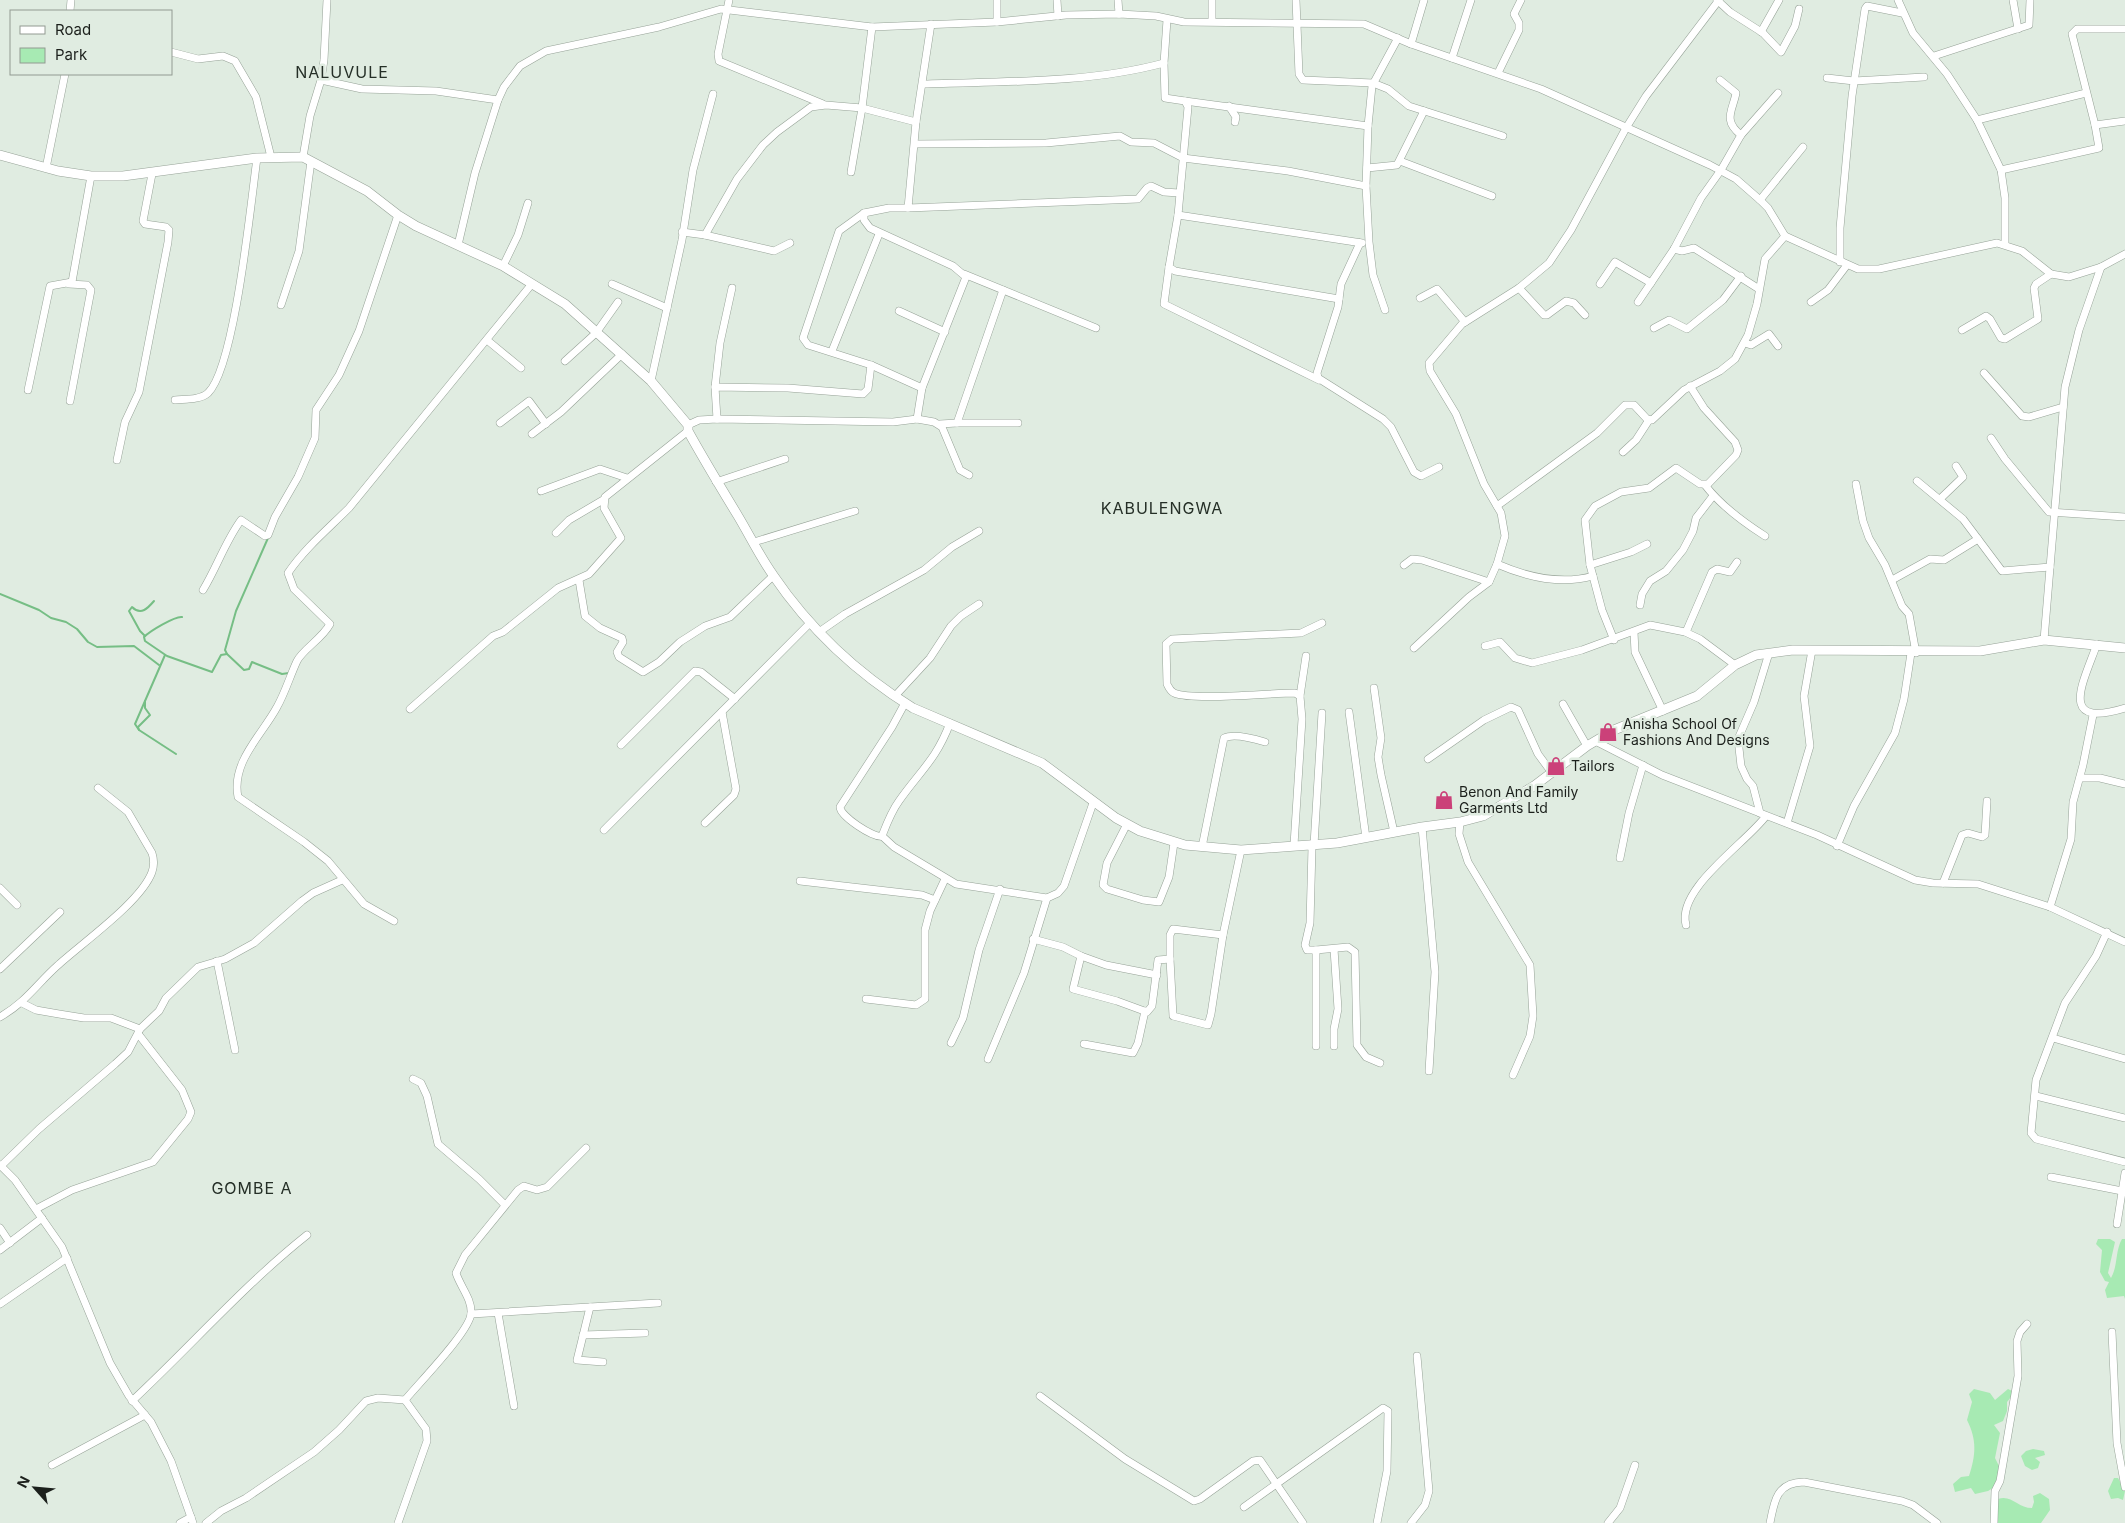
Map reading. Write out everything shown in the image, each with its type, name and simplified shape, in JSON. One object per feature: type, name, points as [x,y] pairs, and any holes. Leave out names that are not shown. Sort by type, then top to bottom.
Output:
[{"type":"street","points":[[282,305],[299,251],[311,110],[321,80],[326,39],[327,0]]},
{"type":"street","points":[[729,0],[718,54],[721,63],[826,105]]},
{"type":"street","points":[[997,0],[997,22]]},
{"type":"street","points":[[1057,0],[1058,16]]},
{"type":"street","points":[[1118,0],[1119,14]]},
{"type":"street","points":[[1212,0],[1212,21]]},
{"type":"street","points":[[1296,0],[1300,78],[1306,82],[1373,83],[1388,89],[1409,106],[1503,136]]},
{"type":"street","points":[[1411,44],[1424,0]]},
{"type":"street","points":[[1452,58],[1471,0]]},
{"type":"street","points":[[1498,74],[1519,30],[1519,22],[1514,14],[1521,0]]},
{"type":"street","points":[[1414,648],[1469,597],[1489,582],[1498,564],[1505,536],[1504,522],[1484,484],[1456,414],[1429,367],[1432,358],[1465,322],[1519,288],[1545,267],[1557,253],[1626,128],[1646,96],[1718,0],[1730,12],[1761,32],[1782,52],[1795,26],[1799,9]]},
{"type":"street","points":[[1761,32],[1778,0]]},
{"type":"street","points":[[1898,0],[1912,33],[1934,56],[1977,120],[2001,170],[2005,198],[2006,244]]},
{"type":"street","points":[[2013,0],[2018,29]]},
{"type":"street","points":[[1934,56],[2029,25],[2031,21],[2030,0]]},
{"type":"street","points":[[1811,302],[1828,290],[1843,263],[1840,228],[1854,81],[1866,7],[1902,13]]},
{"type":"street","points":[[458,245],[475,173],[498,100],[504,87],[520,66],[546,51],[659,27],[710,11],[726,11],[872,27],[997,22],[1058,16],[1119,14],[1156,16],[1167,20],[1184,22],[1358,23],[1549,93],[1721,170],[1768,208],[1785,236],[1843,263],[1865,270],[1988,244],[2006,244],[2022,251],[2051,274],[2069,277],[2101,267],[2125,254]]},
{"type":"street","points":[[1167,20],[1164,63],[1165,98],[1368,126]]},
{"type":"street","points":[[908,208],[916,122],[931,24]]},
{"type":"street","points":[[851,172],[862,108],[872,27]]},
{"type":"street","points":[[2001,170],[2096,149],[2099,144],[2073,32],[2076,29],[2125,29]]},
{"type":"street","points":[[1385,310],[1373,275],[1369,242],[1366,186],[1368,126],[1373,83],[1398,38]]},
{"type":"street","points":[[172,52],[198,59],[223,56],[235,62],[256,97],[271,158]]},
{"type":"street","points":[[923,84],[1044,80],[1128,70],[1164,63]]},
{"type":"street","points":[[46,168],[65,75]]},
{"type":"street","points":[[1827,78],[1854,81],[1924,77]]},
{"type":"street","points":[[321,80],[362,88],[436,92],[498,100]]},
{"type":"street","points":[[1720,80],[1736,93],[1729,116],[1733,127],[1741,135]]},
{"type":"street","points":[[1638,302],[1674,249],[1701,198],[1721,170],[1741,135],[1778,92]]},
{"type":"street","points":[[1977,120],[2086,93]]},
{"type":"street","points":[[651,381],[693,170],[712,94]]},
{"type":"street","points":[[1185,101],[1188,107],[1184,158],[1178,215],[1164,304],[1350,396],[1383,418],[1391,427],[1414,472],[1421,476],[1439,466]]},
{"type":"street","points":[[705,235],[734,184],[763,144],[811,107],[826,105],[862,108],[916,122]]},
{"type":"street","points":[[1229,106],[1236,117],[1235,122]]},
{"type":"street","points":[[1367,168],[1395,166],[1400,161],[1424,111]]},
{"type":"street","points":[[2095,125],[2125,121]]},
{"type":"street","points":[[915,144],[1046,143],[1120,136],[1131,142],[1154,143],[1184,158],[1288,172],[1366,186]]},
{"type":"street","points":[[1760,200],[1803,147]]},
{"type":"street","points":[[0,155],[46,168],[91,176],[152,174],[257,158],[307,159],[367,190],[398,215],[503,266],[565,304],[651,381],[688,428],[716,482],[773,576],[810,623],[842,655],[905,703],[1042,764],[1093,803],[1127,824],[1174,843],[1241,850],[1310,845],[1366,838],[1460,822],[1490,813],[1614,730],[1697,696],[1735,665],[1756,655],[1812,650],[1913,653],[1980,651],[2044,640],[2125,648]]},
{"type":"street","points":[[175,400],[196,398],[207,394],[218,378],[234,319],[257,158]]},
{"type":"street","points":[[1400,161],[1492,196]]},
{"type":"street","points":[[117,460],[125,422],[139,392],[168,242],[169,230],[166,227],[145,224],[143,220],[152,174]]},
{"type":"street","points":[[69,284],[74,276],[91,176]]},
{"type":"street","points":[[922,388],[871,365],[803,341],[803,335],[839,231],[864,213],[889,208],[1136,199],[1151,186],[1164,192],[1179,193]]},
{"type":"street","points":[[503,266],[518,235],[528,203]]},
{"type":"street","points":[[864,213],[866,224],[879,234],[1003,290],[1096,328]]},
{"type":"street","points":[[203,590],[222,555],[228,536],[241,520],[265,536],[268,536],[275,517],[298,477],[315,438],[316,410],[339,375],[359,331],[398,215]]},
{"type":"street","points":[[1178,215],[1360,243],[1369,242]]},
{"type":"street","points":[[682,232],[705,235],[774,251],[790,244]]},
{"type":"street","points":[[832,351],[879,234]]},
{"type":"street","points":[[1623,452],[1636,440],[1649,420],[1656,417],[1690,386],[1728,365],[1735,359],[1745,343],[1765,259],[1785,236]]},
{"type":"street","points":[[1319,380],[1317,373],[1339,299],[1341,284],[1360,243]]},
{"type":"street","points":[[1674,249],[1682,251],[1694,248],[1759,289]]},
{"type":"street","points":[[1600,284],[1615,262],[1651,283]]},
{"type":"street","points":[[1170,267],[1174,271],[1339,299]]},
{"type":"street","points":[[2044,640],[2065,388],[2079,330],[2101,267]]},
{"type":"street","points":[[917,419],[922,388],[966,280],[964,273]]},
{"type":"street","points":[[1962,330],[1986,316],[1990,319],[2000,338],[2005,339],[2017,333],[2038,319],[2034,288],[2036,284],[2051,274]]},
{"type":"street","points":[[1654,328],[1669,320],[1687,329],[1723,300],[1741,276]]},
{"type":"street","points":[[28,390],[50,286],[54,284],[87,285],[91,290],[70,401]]},
{"type":"street","points":[[612,284],[667,308]]},
{"type":"street","points":[[394,921],[364,904],[328,861],[304,842],[238,797],[236,787],[240,767],[278,704],[298,660],[325,633],[330,624],[294,589],[288,573],[307,546],[316,541],[350,508],[532,285]]},
{"type":"street","points":[[717,418],[715,387],[719,352],[732,288]]},
{"type":"street","points":[[1420,298],[1437,288],[1465,322]]},
{"type":"street","points":[[1519,288],[1544,315],[1547,315],[1566,301],[1574,303],[1585,315]]},
{"type":"street","points":[[957,423],[1003,290]]},
{"type":"street","points":[[565,361],[596,333],[618,302]]},
{"type":"street","points":[[899,311],[945,332]]},
{"type":"street","points":[[1745,343],[1750,345],[1769,334],[1778,346]]},
{"type":"street","points":[[488,340],[521,368]]},
{"type":"street","points":[[532,434],[561,412],[622,354]]},
{"type":"street","points":[[715,387],[788,388],[863,394],[868,389],[871,365]]},
{"type":"street","points":[[1984,373],[2022,416],[2029,417],[2063,407]]},
{"type":"street","points":[[1690,386],[1704,408],[1737,446],[1736,455],[1716,478],[1705,485]]},
{"type":"street","points":[[500,423],[529,401],[546,424]]},
{"type":"street","points":[[1497,506],[1597,433],[1625,405],[1634,405],[1649,420]]},
{"type":"street","points":[[556,533],[569,520],[603,500],[627,478],[699,420],[717,418],[892,422],[917,419],[940,424],[1018,423]]},
{"type":"street","points":[[940,424],[960,470],[969,475]]},
{"type":"street","points":[[1991,438],[2005,459],[2049,512],[2055,514],[2125,517]]},
{"type":"street","points":[[716,482],[785,459]]},
{"type":"street","points":[[1940,499],[1963,477],[1956,466]]},
{"type":"street","points":[[1614,640],[1602,610],[1590,566],[1585,520],[1595,506],[1621,492],[1649,488],[1676,468],[1700,484],[1705,485],[1713,496],[1765,536]]},
{"type":"street","points":[[541,491],[600,469],[627,478]]},
{"type":"street","points":[[1917,481],[1963,519],[1993,561],[2004,572],[2050,567]]},
{"type":"street","points":[[1837,846],[1854,806],[1895,733],[1913,653],[1909,614],[1902,606],[1892,580],[1869,538],[1863,521],[1856,484]]},
{"type":"street","points":[[1640,605],[1642,594],[1650,581],[1666,571],[1683,550],[1693,531],[1696,518],[1713,496]]},
{"type":"street","points":[[410,709],[493,636],[502,632],[558,588],[579,580],[594,569],[620,538],[604,508],[603,500]]},
{"type":"street","points":[[754,542],[855,512]]},
{"type":"street","points":[[819,632],[845,614],[924,570],[952,547],[979,531]]},
{"type":"street","points":[[1892,580],[1930,559],[1944,560],[1978,539]]},
{"type":"street","points":[[1590,566],[1632,552],[1647,544]]},
{"type":"street","points":[[1404,565],[1412,559],[1422,560],[1489,582]]},
{"type":"street","points":[[1686,632],[1712,572],[1717,570],[1730,572],[1737,562]]},
{"type":"street","points":[[1498,564],[1517,573],[1540,578],[1580,580],[1593,576]]},
{"type":"street","points":[[579,580],[585,616],[605,631],[622,638],[623,642],[618,652],[619,657],[643,672],[659,662],[680,642],[705,626],[730,617],[773,576]]},
{"type":"street","points":[[894,696],[930,658],[951,626],[961,616],[980,604]]},
{"type":"street","points":[[604,830],[810,623]]},
{"type":"street","points":[[1300,696],[1295,693],[1199,696],[1175,693],[1169,689],[1167,684],[1166,644],[1172,638],[1301,633],[1322,623]]},
{"type":"street","points":[[1485,646],[1500,642],[1515,658],[1532,663],[1614,640],[1650,625],[1686,632],[1706,643],[1735,665]]},
{"type":"street","points":[[1634,632],[1635,652],[1662,710]]},
{"type":"street","points":[[2097,644],[2080,694],[2083,709],[2092,715],[2125,708]]},
{"type":"street","points":[[1787,823],[1810,746],[1804,696],[1812,650]]},
{"type":"street","points":[[1686,925],[1684,917],[1686,910],[1704,877],[1751,835],[1763,814],[1753,786],[1746,779],[1741,766],[1738,739],[1754,702],[1769,654]]},
{"type":"street","points":[[1294,845],[1302,719],[1300,696],[1306,656]]},
{"type":"street","points":[[621,745],[695,671],[701,672],[735,700]]},
{"type":"street","points":[[1374,688],[1381,738],[1378,757],[1394,832]]},
{"type":"street","points":[[905,703],[892,727],[840,807],[840,812],[875,836],[882,836],[894,847],[945,879],[967,887],[1000,889],[1048,898],[1058,893],[1064,886],[1093,803]]},
{"type":"street","points":[[1563,704],[1591,744],[1643,765],[1662,775],[1816,835],[1914,880],[1978,884],[2050,907],[2125,942]]},
{"type":"street","points":[[1428,759],[1496,713],[1514,707],[1518,710],[1538,754],[1552,773]]},
{"type":"street","points":[[705,823],[734,795],[736,789],[722,712]]},
{"type":"street","points":[[1349,712],[1366,838]]},
{"type":"street","points":[[1322,713],[1310,845],[1312,847],[1310,923],[1305,948],[1307,950],[1316,950],[1348,947],[1354,952],[1357,1045],[1366,1057],[1380,1063]]},
{"type":"street","points":[[2050,907],[2072,839],[2073,802],[2080,778],[2092,715]]},
{"type":"street","points":[[882,836],[887,820],[899,801],[937,752],[950,723]]},
{"type":"street","points":[[1202,847],[1224,738],[1238,737],[1265,742]]},
{"type":"street","points":[[1620,858],[1628,813],[1643,765]]},
{"type":"street","points":[[2080,778],[2100,778],[2125,784]]},
{"type":"street","points":[[0,1017],[22,1003],[56,966],[125,906],[152,873],[154,859],[152,853],[128,812],[98,788]]},
{"type":"street","points":[[1943,883],[1962,835],[1968,833],[1982,837],[1985,835],[1987,801]]},
{"type":"street","points":[[1460,822],[1460,834],[1468,862],[1530,965],[1533,992],[1531,1029],[1513,1075]]},
{"type":"street","points":[[1127,824],[1107,863],[1103,885],[1107,889],[1143,900],[1159,902],[1169,877],[1174,843]]},
{"type":"street","points":[[1422,827],[1435,972],[1429,1071]]},
{"type":"street","points":[[1223,935],[1173,929],[1170,935],[1170,959],[1173,1016],[1208,1025],[1223,935],[1241,850]]},
{"type":"street","points":[[866,999],[916,1005],[925,999],[925,930],[935,900],[945,879]]},
{"type":"street","points":[[180,1523],[192,1520],[171,1461],[145,1415],[132,1401],[119,1381],[102,1348],[67,1258],[36,1209],[1,1165],[39,1129],[115,1064],[159,1011],[166,998],[198,966],[217,961],[254,943],[302,901],[342,880]]},
{"type":"street","points":[[800,881],[922,895],[935,900]]},
{"type":"street","points":[[0,888],[17,905]]},
{"type":"street","points":[[952,1043],[963,1018],[979,950],[1000,889]]},
{"type":"street","points":[[988,1059],[1024,973],[1033,939],[1048,898]]},
{"type":"street","points":[[0,969],[60,912]]},
{"type":"street","points":[[2107,932],[2096,956],[2066,1003],[2036,1080],[2036,1096],[2031,1133],[2034,1138],[2125,1162]]},
{"type":"street","points":[[1033,939],[1062,947],[1106,965],[1157,975]]},
{"type":"street","points":[[1334,948],[1338,1009],[1334,1028],[1334,1046]]},
{"type":"street","points":[[1316,950],[1316,1046]]},
{"type":"street","points":[[1081,956],[1073,989],[1117,1001],[1145,1012],[1150,1010],[1152,1006],[1158,960],[1170,959]]},
{"type":"street","points":[[217,961],[235,1050]]},
{"type":"street","points":[[22,1003],[36,1010],[59,1014],[84,1018],[111,1018],[140,1032],[182,1090],[191,1112],[188,1119],[153,1162],[72,1190],[36,1209]]},
{"type":"street","points":[[1084,1044],[1133,1053],[1138,1044],[1145,1012]]},
{"type":"street","points":[[2053,1038],[2125,1059]]},
{"type":"street","points":[[413,1079],[421,1082],[427,1096],[438,1144],[462,1162],[504,1204]]},
{"type":"street","points":[[2036,1096],[2125,1118]]},
{"type":"street","points":[[405,1400],[462,1332],[471,1314],[457,1270],[465,1254],[504,1204],[521,1187],[537,1190],[547,1186],[586,1148]]},
{"type":"street","points":[[2117,1224],[2125,1173]]},
{"type":"street","points":[[2051,1177],[2122,1191]]},
{"type":"street","points":[[0,1250],[42,1218]]},
{"type":"street","points":[[0,1228],[10,1243]]},
{"type":"street","points":[[132,1401],[208,1329],[268,1266],[307,1235]]},
{"type":"street","points":[[0,1304],[67,1258]]},
{"type":"street","points":[[471,1314],[658,1303]]},
{"type":"street","points":[[590,1307],[577,1360],[603,1362]]},
{"type":"street","points":[[498,1313],[514,1406]]},
{"type":"street","points":[[1994,1523],[1995,1491],[2000,1481],[2018,1376],[2017,1342],[2020,1332],[2027,1324]]},
{"type":"street","points":[[584,1335],[646,1332]]},
{"type":"street","points":[[2112,1332],[2118,1443],[2125,1487]]},
{"type":"street","points":[[1411,1523],[1425,1505],[1429,1491],[1417,1356]]},
{"type":"street","points":[[1040,1396],[1125,1459],[1194,1501],[1200,1500],[1256,1460],[1260,1460],[1266,1466],[1303,1523]]},
{"type":"street","points":[[206,1523],[221,1511],[246,1498],[314,1452],[339,1430],[366,1401],[378,1398],[405,1400],[426,1429],[427,1441],[398,1523]]},
{"type":"street","points":[[1244,1506],[1382,1408],[1385,1408],[1388,1411],[1388,1456],[1377,1523]]},
{"type":"street","points":[[52,1465],[145,1415]]},
{"type":"street","points":[[1608,1523],[1620,1508],[1635,1465]]},
{"type":"street","points":[[1770,1523],[1775,1498],[1782,1488],[1789,1484],[1804,1482],[1902,1501],[1913,1505],[1936,1523]]},
{"type":"green space","points":[[2098,1239],[2110,1239],[2115,1242],[2108,1273],[2111,1278],[2115,1269],[2120,1244],[2122,1239],[2125,1239],[2125,1299],[2124,1296],[2107,1298],[2105,1290],[2109,1282],[2105,1281],[2100,1272],[2102,1250],[2096,1244]]},
{"type":"green space","points":[[1974,1389],[1990,1393],[1995,1400],[2008,1389],[2012,1391],[2011,1397],[2007,1402],[2007,1411],[2003,1421],[1994,1425],[2000,1433],[1995,1458],[2004,1476],[2002,1482],[1988,1491],[1975,1494],[1971,1488],[1955,1492],[1953,1484],[1961,1477],[1969,1476],[1973,1461],[1973,1434],[1967,1420],[1972,1402],[1969,1394]]},
{"type":"green space","points":[[2033,1449],[2044,1451],[2045,1455],[2035,1458],[2040,1462],[2038,1468],[2032,1470],[2025,1466],[2021,1456],[2026,1451]]},
{"type":"green space","points":[[2114,1478],[2118,1478],[2125,1491],[2123,1500],[2118,1498],[2111,1499],[2108,1491]]},
{"type":"green space","points":[[2040,1493],[2049,1499],[2050,1510],[2041,1523],[1997,1523],[1998,1499],[2007,1498],[2032,1508],[2033,1496]]},
{"type":"waterway","points":[[182,617],[168,621],[151,631],[144,637],[145,641],[167,656],[212,672],[221,655],[227,654],[225,650],[236,611],[268,538]]},
{"type":"waterway","points":[[0,594],[39,610],[51,618],[66,622],[77,629],[88,642],[97,647],[134,646],[159,665]]},
{"type":"waterway","points":[[145,636],[140,631],[129,611],[132,607],[138,611],[144,610],[154,601]]},
{"type":"waterway","points":[[227,654],[244,670],[249,669],[252,662],[282,674],[289,673]]},
{"type":"waterway","points":[[139,730],[135,724],[165,655]]},
{"type":"waterway","points":[[145,701],[145,708],[150,715],[138,727],[139,730],[176,754]]},
{"type":"place","name":"Anisha School Of Fashions And Designs","points":[[1608,732]]},
{"type":"place","name":"Tailors","points":[[1556,766]]},
{"type":"place","name":"Benon And Family Garments Ltd","points":[[1444,800]]},
{"type":"district","name":"NALUVULE","points":[[342,72]]},
{"type":"district","name":"KABULENGWA","points":[[1162,508]]},
{"type":"district","name":"GOMBE A","points":[[252,1188]]}]
